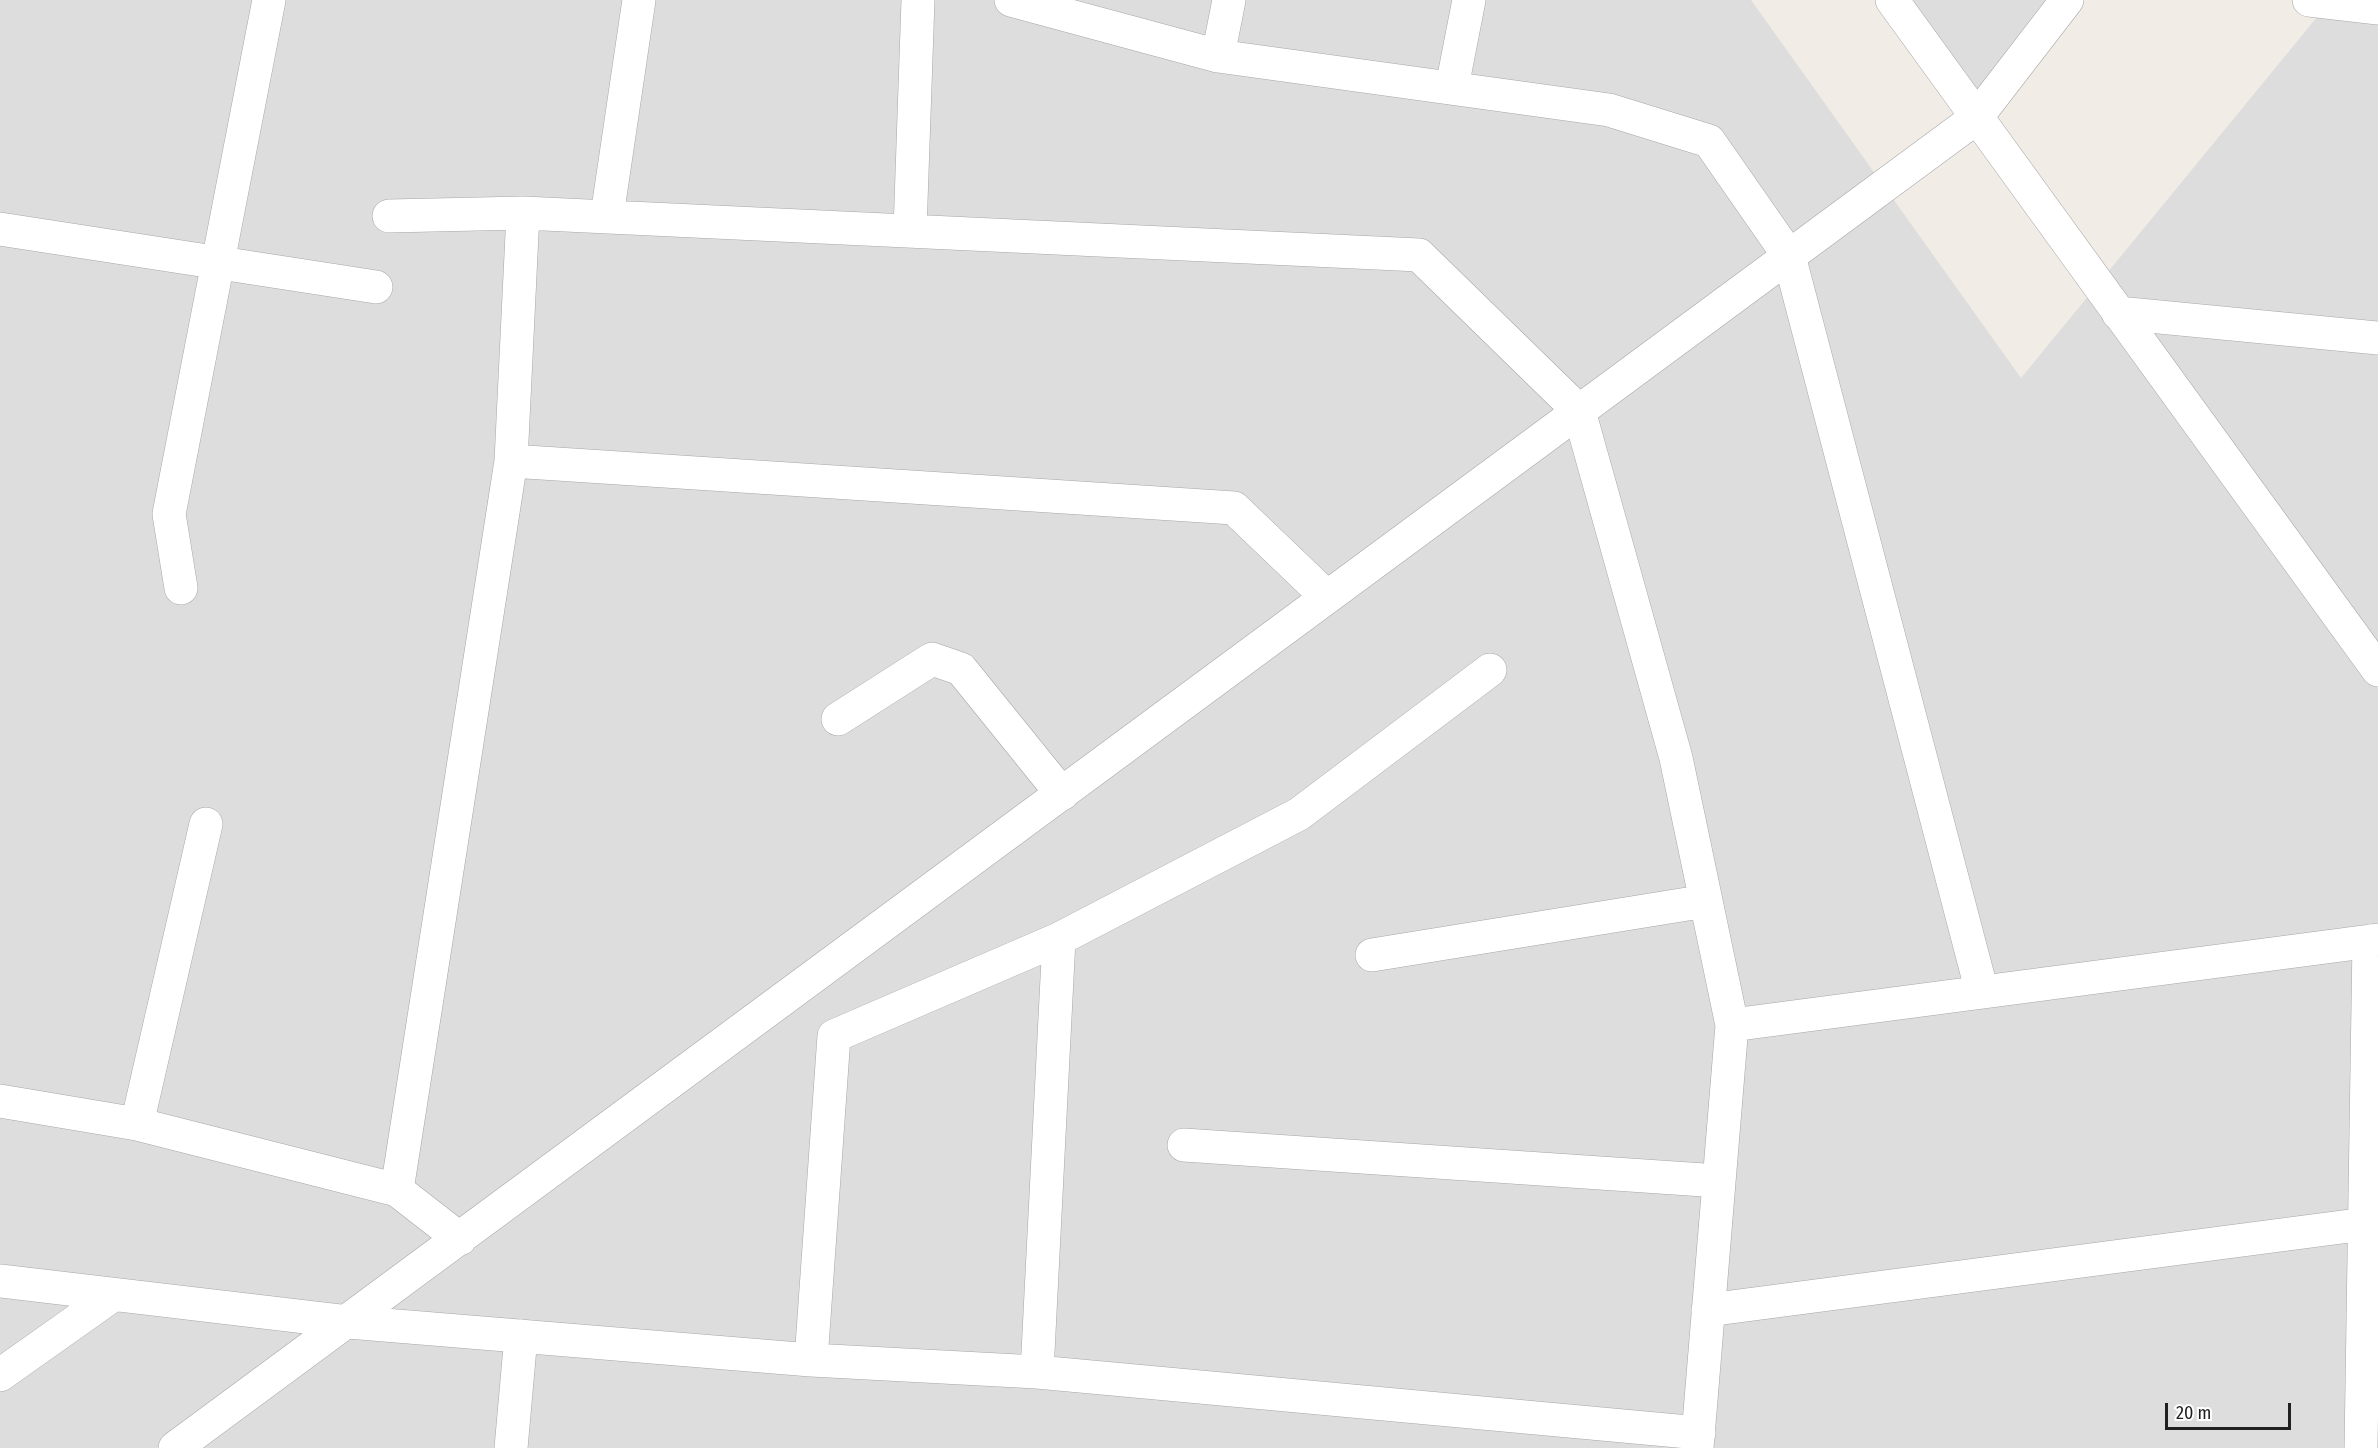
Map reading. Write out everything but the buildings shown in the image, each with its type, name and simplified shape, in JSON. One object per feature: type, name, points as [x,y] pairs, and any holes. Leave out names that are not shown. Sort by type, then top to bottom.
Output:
[{"type":"street","points":[[181,588],[169,514],[269,0]]},
{"type":"street","points":[[607,216],[639,0]]},
{"type":"street","points":[[909,231],[918,0]]},
{"type":"street","points":[[1011,0],[1218,56],[1609,110],[1709,141],[1789,256],[1982,992]]},
{"type":"street","points":[[1218,56],[1228,0]]},
{"type":"street","points":[[1452,87],[1469,0]]},
{"type":"street","points":[[1892,0],[2378,670]]},
{"type":"street","points":[[176,1448],[1976,118],[2067,0]]},
{"type":"street","points":[[2309,0],[2378,8]]},
{"type":"street","points":[[397,1190],[511,461],[523,213]]},
{"type":"street","points":[[0,1281],[348,1322],[811,1360],[1037,1372],[1698,1441],[1732,1024],[1676,758],[1580,411],[1419,255],[607,216],[523,213],[389,216]]},
{"type":"street","points":[[0,229],[376,287]]},
{"type":"street","points":[[2118,313],[2378,338]]},
{"type":"street","points":[[511,461],[1234,508],[1327,597]]},
{"type":"street","points":[[838,719],[932,659],[961,669],[1062,794]]},
{"type":"street","points":[[811,1360],[834,1036],[1059,939],[1299,814],[1490,670]]},
{"type":"street","points":[[137,1124],[206,824]]},
{"type":"street","points":[[1372,955],[1706,901]]},
{"type":"street","points":[[1037,1372],[1059,939]]},
{"type":"street","points":[[1732,1024],[2373,940],[2361,1448]]},
{"type":"street","points":[[0,1101],[137,1124],[397,1190],[460,1239]]},
{"type":"street","points":[[1184,1145],[1719,1181]]},
{"type":"street","points":[[1708,1310],[2365,1224]]},
{"type":"street","points":[[0,1375],[113,1295]]},
{"type":"street","points":[[511,1448],[521,1336]]},
{"type":"shaded area","points":[[0,0],[1751,0],[2021,378],[2331,0],[2378,0],[2378,1448],[0,1448]]},
{"type":"shaded area","points":[[1892,0],[2066,0],[1976,118]]}]
